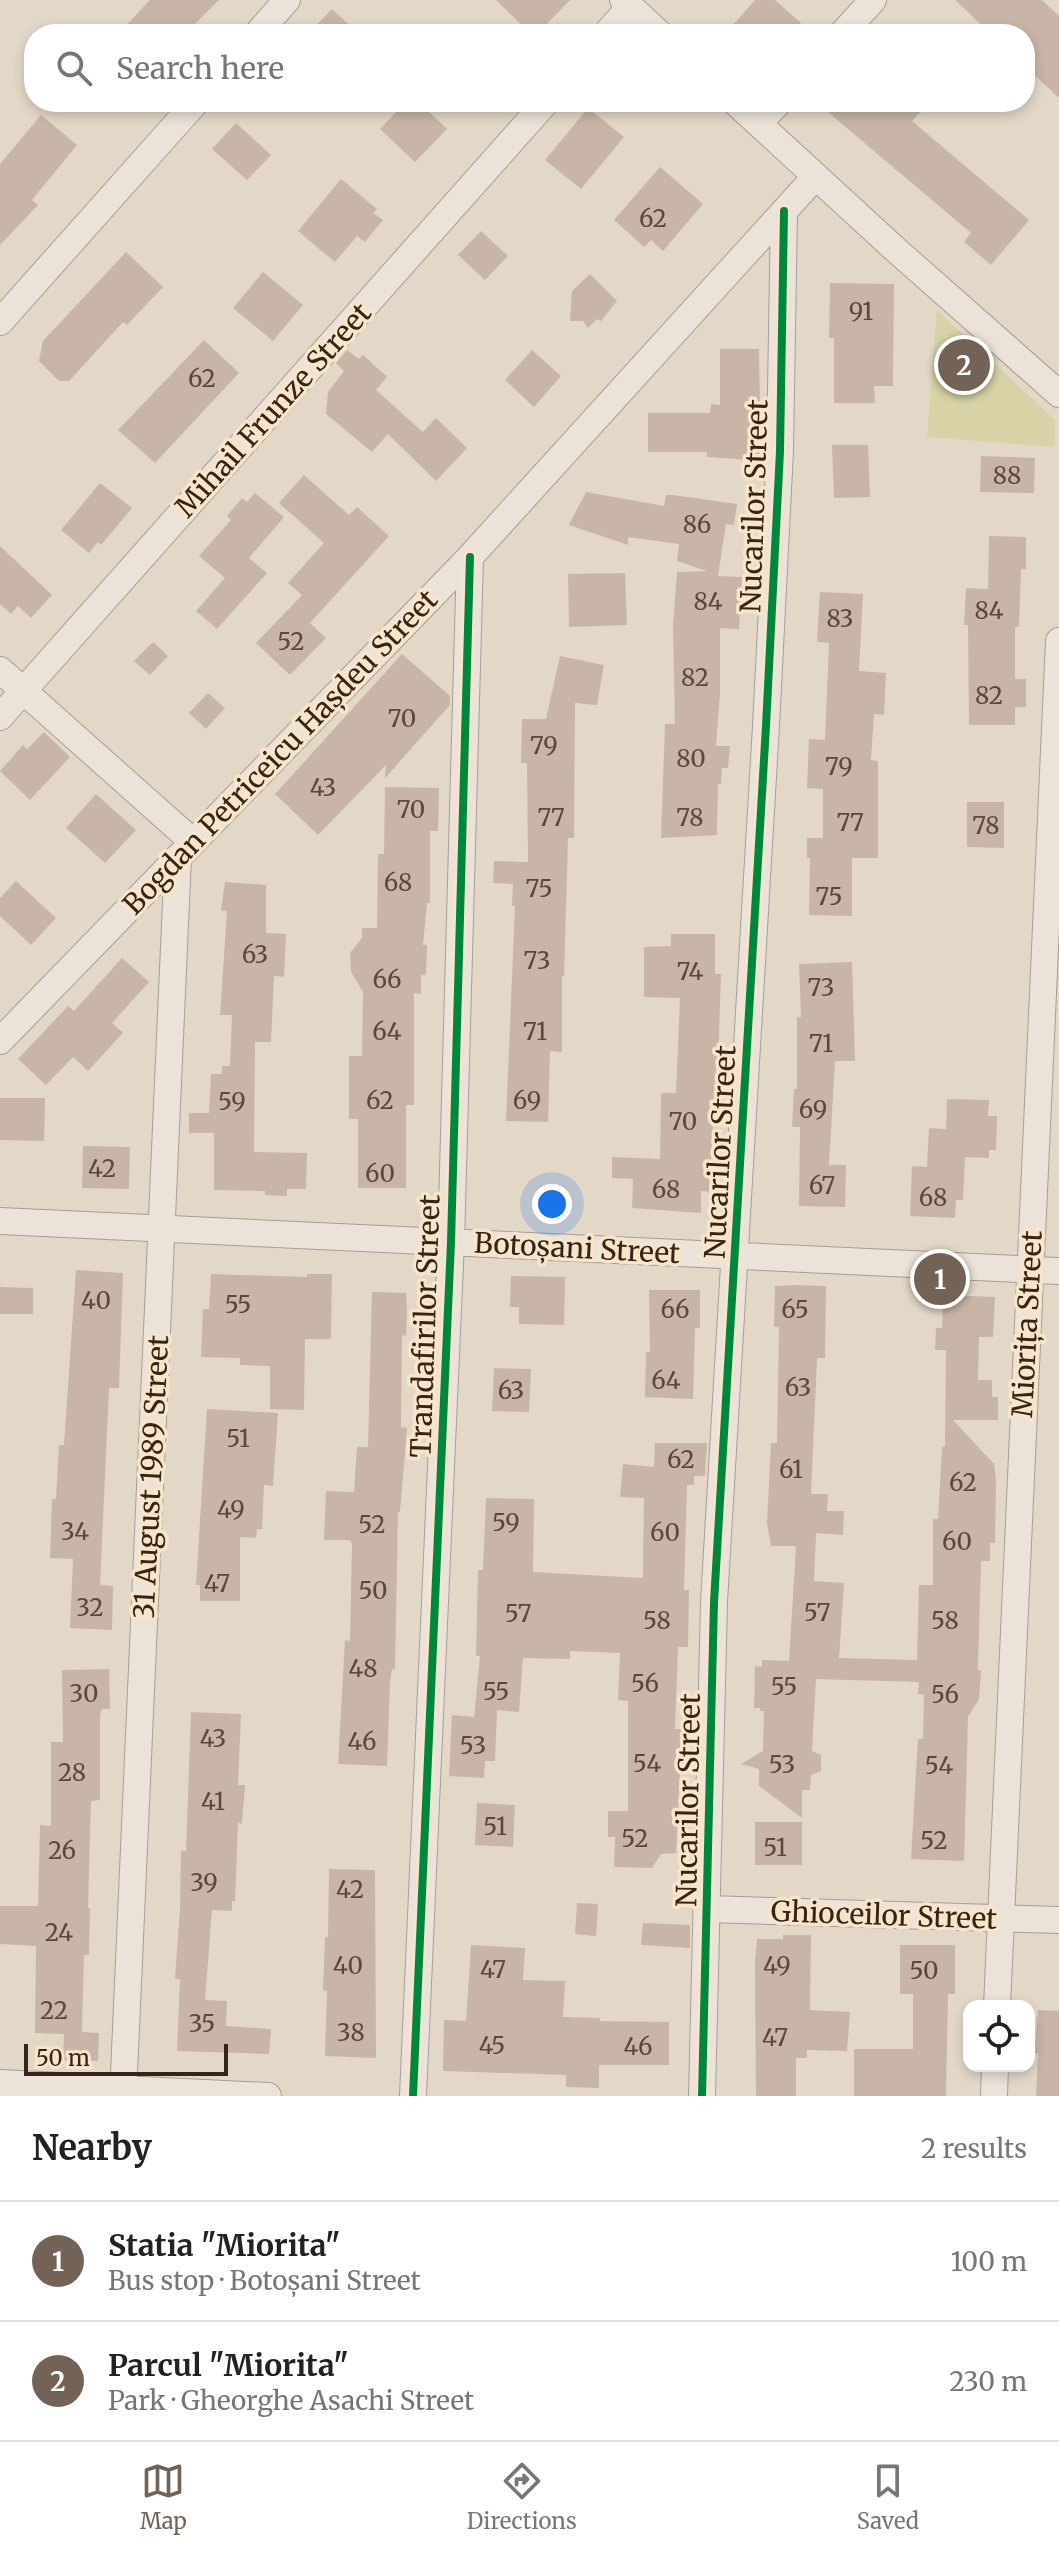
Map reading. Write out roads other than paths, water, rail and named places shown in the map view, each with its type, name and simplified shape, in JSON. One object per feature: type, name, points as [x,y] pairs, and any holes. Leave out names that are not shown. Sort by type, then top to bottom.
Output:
[{"type":"street","points":[[266,24],[287,0]]},
{"type":"street","points":[[851,24],[873,0]]},
{"type":"street","points":[[612,24],[626,3],[649,24]]},
{"type":"street","points":[[0,322],[187,112]]},
{"type":"street","name":"Mihail Frunze Street","points":[[0,717],[537,112]]},
{"type":"street","points":[[746,112],[1059,394]]},
{"type":"street","points":[[759,123],[769,112]]},
{"type":"street","name":"Bogdan Petriceicu Hașdeu Street","points":[[0,1041],[470,557],[816,176]]},
{"type":"street","name":"Nucarilor Street","points":[[702,2096],[714,1602],[737,1255],[779,466],[784,211]]},
{"type":"street","name":"Trandafirilor Street","points":[[413,2096],[451,1242],[470,557]]},
{"type":"street","name":"Miorița Street","points":[[997,2000],[1059,641]]},
{"type":"street","points":[[0,670],[185,849]]},
{"type":"street","name":"31 August 1989 Street","points":[[123,2092],[162,1230],[185,849]]},
{"type":"street","name":"Botoșani Street","points":[[0,1221],[1059,1271]]},
{"type":"street","name":"Ghioceilor Street","points":[[708,1909],[1059,1920]]},
{"type":"street","points":[[994,2096],[995,2072]]},
{"type":"street","points":[[0,2083],[123,2092],[268,2096]]},
{"type":"place","name":"Parcul \"Miorita\"","points":[[964,365]]},
{"type":"place","name":"Statia \"Miorita\"","points":[[940,1279]]}]
